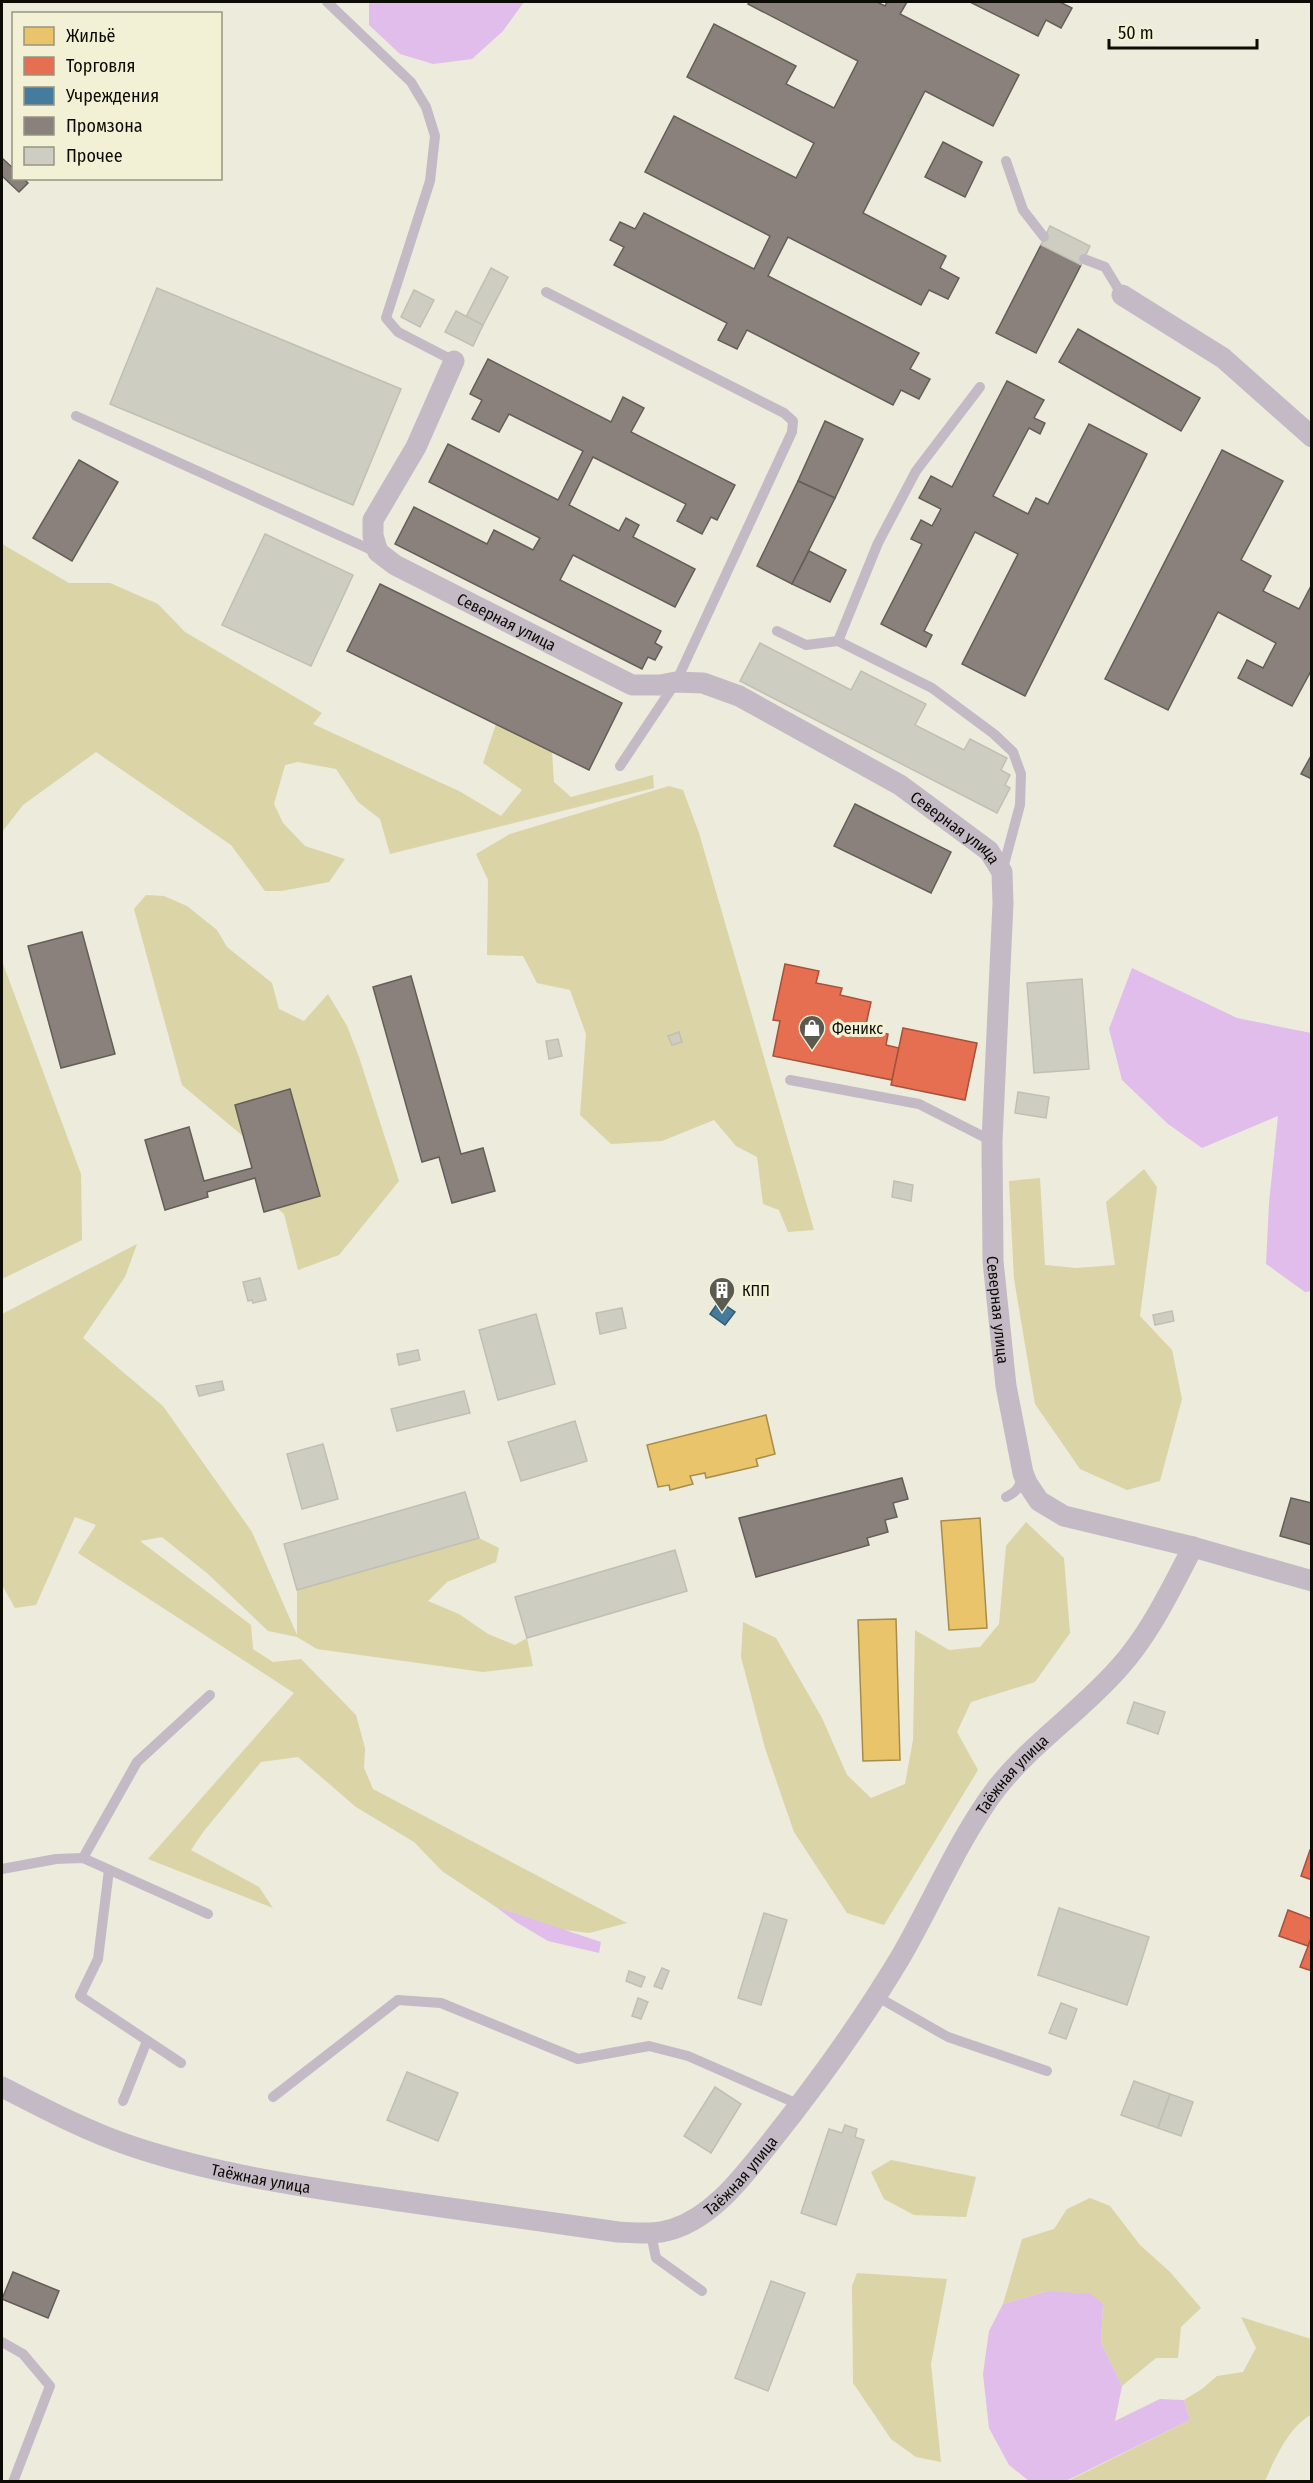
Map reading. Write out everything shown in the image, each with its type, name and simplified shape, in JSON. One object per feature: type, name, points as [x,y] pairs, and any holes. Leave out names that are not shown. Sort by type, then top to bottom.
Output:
[{"type":"street","points":[[1122,295],[1223,358],[1311,437]]},
{"type":"street","points":[[378,552],[373,536],[373,520],[416,447],[454,361]]},
{"type":"street","name":"Северная улица","points":[[378,552],[395,565],[632,685],[702,683],[739,696],[900,785],[989,850],[1002,872],[992,1141],[993,1262],[1006,1386],[1023,1473],[1032,1493],[1039,1501],[1064,1516],[1193,1547],[1311,1581]]},
{"type":"street","name":"Таёжная улица","points":[[2,2087],[81,2126],[133,2146],[242,2175],[297,2186],[592,2229],[651,2234],[674,2229],[695,2219],[723,2198],[800,2105],[876,1996],[996,1790],[1040,1743],[1119,1669],[1140,1641],[1193,1547]]},
{"type":"lane","points":[[327,2],[411,82],[426,107],[435,136],[430,182],[386,318],[398,332],[454,361]]},
{"type":"lane","points":[[1006,161],[1023,210],[1044,237]]},
{"type":"lane","points":[[1084,259],[1105,267],[1122,295]]},
{"type":"lane","points":[[546,292],[784,413],[793,421],[792,432],[676,682],[620,766]]},
{"type":"lane","points":[[838,641],[878,543],[916,471],[980,387]]},
{"type":"lane","points":[[76,416],[378,552]]},
{"type":"lane","points":[[777,631],[806,645],[838,641],[932,688],[994,734],[1013,752],[1021,774],[1020,806],[1002,872]]},
{"type":"lane","points":[[790,1080],[920,1104],[992,1141]]},
{"type":"lane","points":[[1006,1497],[1016,1492],[1023,1473]]},
{"type":"lane","points":[[83,1858],[137,1762],[210,1695]]},
{"type":"lane","points":[[2,1869],[56,1859],[83,1858],[208,1914]]},
{"type":"lane","points":[[109,1870],[98,1959],[80,1996],[181,2063]]},
{"type":"lane","points":[[876,1996],[948,2037],[1047,2071]]},
{"type":"lane","points":[[273,2097],[398,2000],[441,2003],[578,2059],[649,2046],[688,2056],[800,2105]]},
{"type":"lane","points":[[123,2101],[147,2041]]},
{"type":"lane","points":[[651,2234],[656,2258],[702,2291]]},
{"type":"lane","points":[[2,2342],[23,2354],[50,2386],[13,2481]]},
{"type":"shaded area","points":[[369,2],[524,2],[503,31],[472,59],[433,64],[400,54],[369,25]]},
{"type":"shaded area","points":[[2,544],[69,583],[110,583],[158,604],[185,632],[322,713],[313,724],[459,791],[501,816],[522,790],[483,763],[496,724],[552,752],[554,782],[571,797],[653,775],[654,788],[390,854],[380,819],[358,802],[336,769],[298,762],[285,765],[274,804],[283,823],[305,846],[345,859],[329,882],[282,891],[265,891],[231,845],[96,752],[23,805],[2,832]]},
{"type":"shaded area","points":[[669,786],[683,790],[699,833],[814,1230],[788,1232],[779,1210],[763,1204],[757,1157],[736,1146],[714,1120],[662,1141],[611,1144],[580,1115],[586,1034],[570,990],[537,983],[523,956],[487,955],[488,880],[476,854],[510,834]]},
{"type":"shaded area","points":[[146,895],[164,896],[187,906],[217,930],[227,947],[272,983],[279,1009],[304,1021],[328,994],[347,1026],[399,1181],[339,1255],[298,1270],[284,1214],[277,1208],[290,1089],[235,1105],[244,1137],[182,1085],[134,909]]},
{"type":"shaded area","points":[[2,961],[81,1174],[82,1240],[2,1279]]},
{"type":"shaded area","points":[[1132,968],[1237,1018],[1311,1033],[1311,1291],[1305,1292],[1266,1264],[1269,1203],[1278,1116],[1202,1148],[1168,1124],[1122,1080],[1109,1029]]},
{"type":"shaded area","points":[[1144,1169],[1157,1187],[1140,1316],[1172,1350],[1182,1399],[1160,1481],[1127,1490],[1080,1469],[1035,1404],[1014,1279],[1009,1181],[1040,1178],[1045,1265],[1076,1268],[1115,1265],[1106,1202]]},
{"type":"shaded area","points":[[137,1244],[125,1277],[83,1338],[163,1406],[252,1532],[297,1635],[297,1590],[479,1538],[499,1548],[496,1562],[447,1582],[428,1601],[459,1614],[488,1634],[515,1645],[527,1638],[533,1666],[483,1672],[317,1649],[297,1637],[268,1631],[208,1574],[162,1537],[140,1541],[251,1625],[253,1649],[273,1662],[301,1659],[356,1715],[365,1748],[364,1768],[373,1789],[627,1923],[589,1933],[557,1929],[496,1907],[442,1871],[414,1842],[356,1807],[298,1757],[261,1762],[203,1832],[191,1850],[259,1887],[273,1908],[148,1859],[294,1693],[78,1553],[96,1525],[75,1517],[36,1605],[15,1608],[2,1585],[2,1314]]},
{"type":"shaded area","points":[[1026,1522],[1064,1558],[1070,1633],[1035,1682],[971,1702],[957,1732],[978,1770],[884,1925],[847,1913],[794,1832],[765,1748],[741,1657],[743,1622],[776,1638],[822,1718],[847,1775],[871,1798],[905,1784],[913,1740],[915,1630],[949,1650],[980,1647],[999,1624],[1006,1546]]},
{"type":"shaded area","points":[[496,1907],[601,1942],[599,1953],[548,1941]]},
{"type":"shaded area","points":[[891,2160],[976,2177],[966,2217],[914,2215],[884,2199],[871,2172]]},
{"type":"shaded area","points":[[1090,2198],[1110,2206],[1140,2245],[1170,2272],[1201,2308],[1181,2327],[1178,2358],[1156,2358],[1122,2386],[1101,2343],[1103,2304],[1048,2291],[1003,2304],[1022,2239],[1054,2229],[1067,2209]]},
{"type":"shaded area","points":[[857,2273],[947,2279],[931,2364],[941,2462],[916,2457],[891,2439],[853,2383],[852,2286]]},
{"type":"shaded area","points":[[1048,2291],[1091,2294],[1103,2304],[1101,2343],[1122,2386],[1115,2421],[1160,2399],[1184,2400],[1190,2420],[1066,2481],[1029,2481],[1009,2465],[989,2428],[983,2374],[989,2331],[1003,2304]]},
{"type":"shaded area","points":[[1241,2317],[1311,2339],[1311,2415],[1303,2420],[1290,2435],[1265,2481],[1066,2482],[1190,2420],[1184,2400],[1217,2376],[1243,2372],[1256,2348]]},
{"type":"building: Жильё","points":[[766,1415],[775,1454],[756,1459],[758,1466],[706,1478],[705,1473],[690,1476],[693,1484],[670,1490],[669,1485],[658,1487],[647,1445]]},
{"type":"building: Жильё","points":[[980,1518],[987,1628],[949,1630],[941,1521]]},
{"type":"building: Жильё","points":[[896,1619],[900,1760],[863,1761],[858,1620]]},
{"type":"building: Торговля","points":[[785,964],[819,971],[816,983],[842,988],[840,995],[871,1002],[865,1029],[888,1034],[886,1045],[899,1048],[892,1080],[773,1056],[780,1021],[773,1020]]},
{"type":"building: Торговля","points":[[903,1028],[977,1043],[965,1100],[891,1085]]},
{"type":"building: Торговля","points":[[1310,1850],[1312,1851],[1312,1880],[1301,1876]]},
{"type":"building: Торговля","points":[[1288,1910],[1312,1919],[1312,1936],[1308,1946],[1279,1936]]},
{"type":"building: Торговля","points":[[1312,1936],[1312,1971],[1300,1967]]},
{"type":"building: Учреждения","name":"КПП","points":[[719,1301],[735,1312],[725,1325],[710,1314]]},
{"type":"building: Промзона","points":[[750,2],[877,2],[885,6],[887,2],[907,2],[900,14],[1019,75],[993,126],[925,91],[863,213],[946,256],[940,268],[959,278],[948,299],[929,290],[921,305],[788,237],[768,276],[919,353],[910,369],[930,379],[919,399],[901,390],[893,405],[747,330],[737,349],[718,340],[727,323],[614,265],[624,247],[610,240],[620,222],[635,229],[644,213],[754,269],[770,236],[645,172],[674,116],[796,178],[814,143],[687,77],[714,24],[796,66],[786,84],[834,108],[858,61],[748,4]]},
{"type":"building: Промзона","points":[[970,2],[1060,2],[1072,8],[1061,28],[1046,20],[1038,36]]},
{"type":"building: Промзона","points":[[943,142],[982,162],[965,197],[925,177]]},
{"type":"building: Промзона","points":[[2,158],[12,167],[12,180],[25,180],[28,183],[19,192],[2,176]]},
{"type":"building: Промзона","points":[[1041,245],[1081,265],[1036,353],[996,333]]},
{"type":"building: Промзона","points":[[1078,329],[1200,398],[1181,431],[1059,362]]},
{"type":"building: Промзона","points":[[488,359],[611,422],[623,397],[644,408],[631,432],[735,485],[717,520],[711,517],[702,534],[677,521],[686,504],[593,457],[569,505],[619,531],[626,518],[639,525],[633,537],[695,569],[675,607],[573,555],[560,580],[661,631],[655,643],[662,647],[655,660],[648,657],[642,669],[395,544],[414,507],[487,544],[494,530],[533,550],[540,538],[429,482],[448,444],[558,500],[583,451],[509,414],[499,432],[472,419],[482,400],[470,394]]},
{"type":"building: Промзона","points":[[1007,381],[1044,400],[1034,418],[1045,423],[1040,434],[1029,428],[993,496],[1028,514],[1036,498],[1048,504],[1089,424],[1147,454],[1025,696],[962,664],[1018,554],[975,532],[924,631],[932,635],[926,647],[881,624],[922,544],[911,539],[921,520],[932,526],[941,509],[919,498],[931,476],[952,487]]},
{"type":"building: Промзона","points":[[825,421],[863,439],[835,498],[798,481]]},
{"type":"building: Промзона","points":[[1222,450],[1283,481],[1241,560],[1271,576],[1263,591],[1299,609],[1312,584],[1312,669],[1292,706],[1238,678],[1247,660],[1263,668],[1276,643],[1218,612],[1168,710],[1105,679]]},
{"type":"building: Промзона","points":[[79,460],[118,482],[72,561],[33,538]]},
{"type":"building: Промзона","points":[[798,481],[835,498],[792,584],[757,566]]},
{"type":"building: Промзона","points":[[809,551],[846,570],[830,602],[792,584]]},
{"type":"building: Промзона","points":[[380,584],[622,703],[589,770],[347,651]]},
{"type":"building: Промзона","points":[[1312,754],[1312,779],[1301,774]]},
{"type":"building: Промзона","points":[[855,804],[951,852],[931,893],[834,846]]},
{"type":"building: Промзона","points":[[82,932],[115,1054],[61,1068],[28,946]]},
{"type":"building: Промзона","points":[[411,976],[461,1154],[483,1148],[495,1191],[452,1203],[439,1157],[422,1162],[373,987]]},
{"type":"building: Промзона","points":[[290,1089],[320,1196],[264,1212],[255,1178],[207,1192],[208,1197],[165,1210],[145,1140],[189,1127],[204,1181],[252,1168],[235,1105]]},
{"type":"building: Промзона","points":[[902,1478],[908,1499],[893,1503],[897,1517],[885,1520],[888,1532],[867,1538],[869,1545],[756,1577],[739,1518]]},
{"type":"building: Промзона","points":[[1291,1498],[1312,1503],[1312,1545],[1280,1536]]},
{"type":"building: Промзона","points":[[13,2272],[59,2291],[48,2318],[2,2299]]},
{"type":"building: Прочее","points":[[1050,226],[1090,246],[1081,265],[1041,245]]},
{"type":"building: Прочее","points":[[491,268],[508,277],[483,325],[466,317]]},
{"type":"building: Прочее","points":[[157,288],[401,389],[353,505],[110,404]]},
{"type":"building: Прочее","points":[[414,290],[434,300],[420,327],[401,317]]},
{"type":"building: Прочее","points":[[456,311],[483,325],[473,346],[445,332]]},
{"type":"building: Прочее","points":[[265,534],[353,575],[311,666],[222,625]]},
{"type":"building: Прочее","points":[[760,643],[851,690],[861,671],[926,704],[915,725],[964,750],[970,739],[1007,758],[1001,770],[1010,775],[1005,785],[1010,788],[997,813],[740,681]]},
{"type":"building: Прочее","points":[[1082,979],[1089,1069],[1034,1073],[1027,983]]},
{"type":"building: Прочее","points":[[679,1032],[682,1042],[672,1045],[668,1036]]},
{"type":"building: Прочее","points":[[558,1039],[562,1056],[549,1059],[546,1041]]},
{"type":"building: Прочее","points":[[1018,1092],[1049,1097],[1046,1118],[1015,1113]]},
{"type":"building: Прочее","points":[[894,1181],[913,1185],[911,1201],[892,1197]]},
{"type":"building: Прочее","points":[[260,1278],[266,1300],[253,1303],[252,1300],[248,1301],[243,1282]]},
{"type":"building: Прочее","points":[[622,1308],[626,1328],[600,1334],[596,1313]]},
{"type":"building: Прочее","points":[[1172,1311],[1174,1321],[1155,1325],[1153,1315]]},
{"type":"building: Прочее","points":[[536,1314],[555,1384],[498,1400],[479,1330]]},
{"type":"building: Прочее","points":[[418,1350],[420,1360],[399,1365],[397,1354]]},
{"type":"building: Прочее","points":[[222,1381],[224,1390],[199,1396],[196,1386]]},
{"type":"building: Прочее","points":[[464,1391],[470,1413],[397,1431],[391,1409]]},
{"type":"building: Прочее","points":[[575,1421],[587,1461],[521,1481],[508,1442]]},
{"type":"building: Прочее","points":[[323,1444],[338,1499],[302,1509],[287,1454]]},
{"type":"building: Прочее","points":[[465,1492],[479,1538],[297,1590],[284,1544]]},
{"type":"building: Прочее","points":[[675,1550],[687,1591],[527,1638],[515,1597]]},
{"type":"building: Прочее","points":[[1134,1702],[1165,1712],[1158,1734],[1127,1723]]},
{"type":"building: Прочее","points":[[1059,1908],[1149,1937],[1127,2005],[1038,1975]]},
{"type":"building: Прочее","points":[[764,1913],[787,1920],[761,2005],[738,1998]]},
{"type":"building: Прочее","points":[[662,1968],[669,1971],[662,1989],[654,1986]]},
{"type":"building: Прочее","points":[[629,1971],[645,1977],[641,1987],[626,1981]]},
{"type":"building: Прочее","points":[[638,1998],[648,2002],[641,2019],[632,2016]]},
{"type":"building: Прочее","points":[[1061,2003],[1077,2009],[1066,2039],[1049,2033]]},
{"type":"building: Прочее","points":[[407,2072],[458,2093],[438,2141],[387,2120]]},
{"type":"building: Прочее","points":[[1134,2081],[1170,2094],[1158,2128],[1121,2115]]},
{"type":"building: Прочее","points":[[715,2087],[741,2104],[711,2153],[684,2136]]},
{"type":"building: Прочее","points":[[1170,2094],[1193,2102],[1181,2136],[1158,2128]]},
{"type":"building: Прочее","points":[[845,2125],[857,2129],[855,2137],[864,2140],[836,2225],[801,2213],[829,2129],[842,2133]]},
{"type":"building: Прочее","points":[[771,2281],[805,2293],[768,2391],[735,2378]]},
{"type":"place","name":"Феникс","points":[[812,1051]]},
{"type":"place","name":"КПП","points":[[722,1313]]}]
